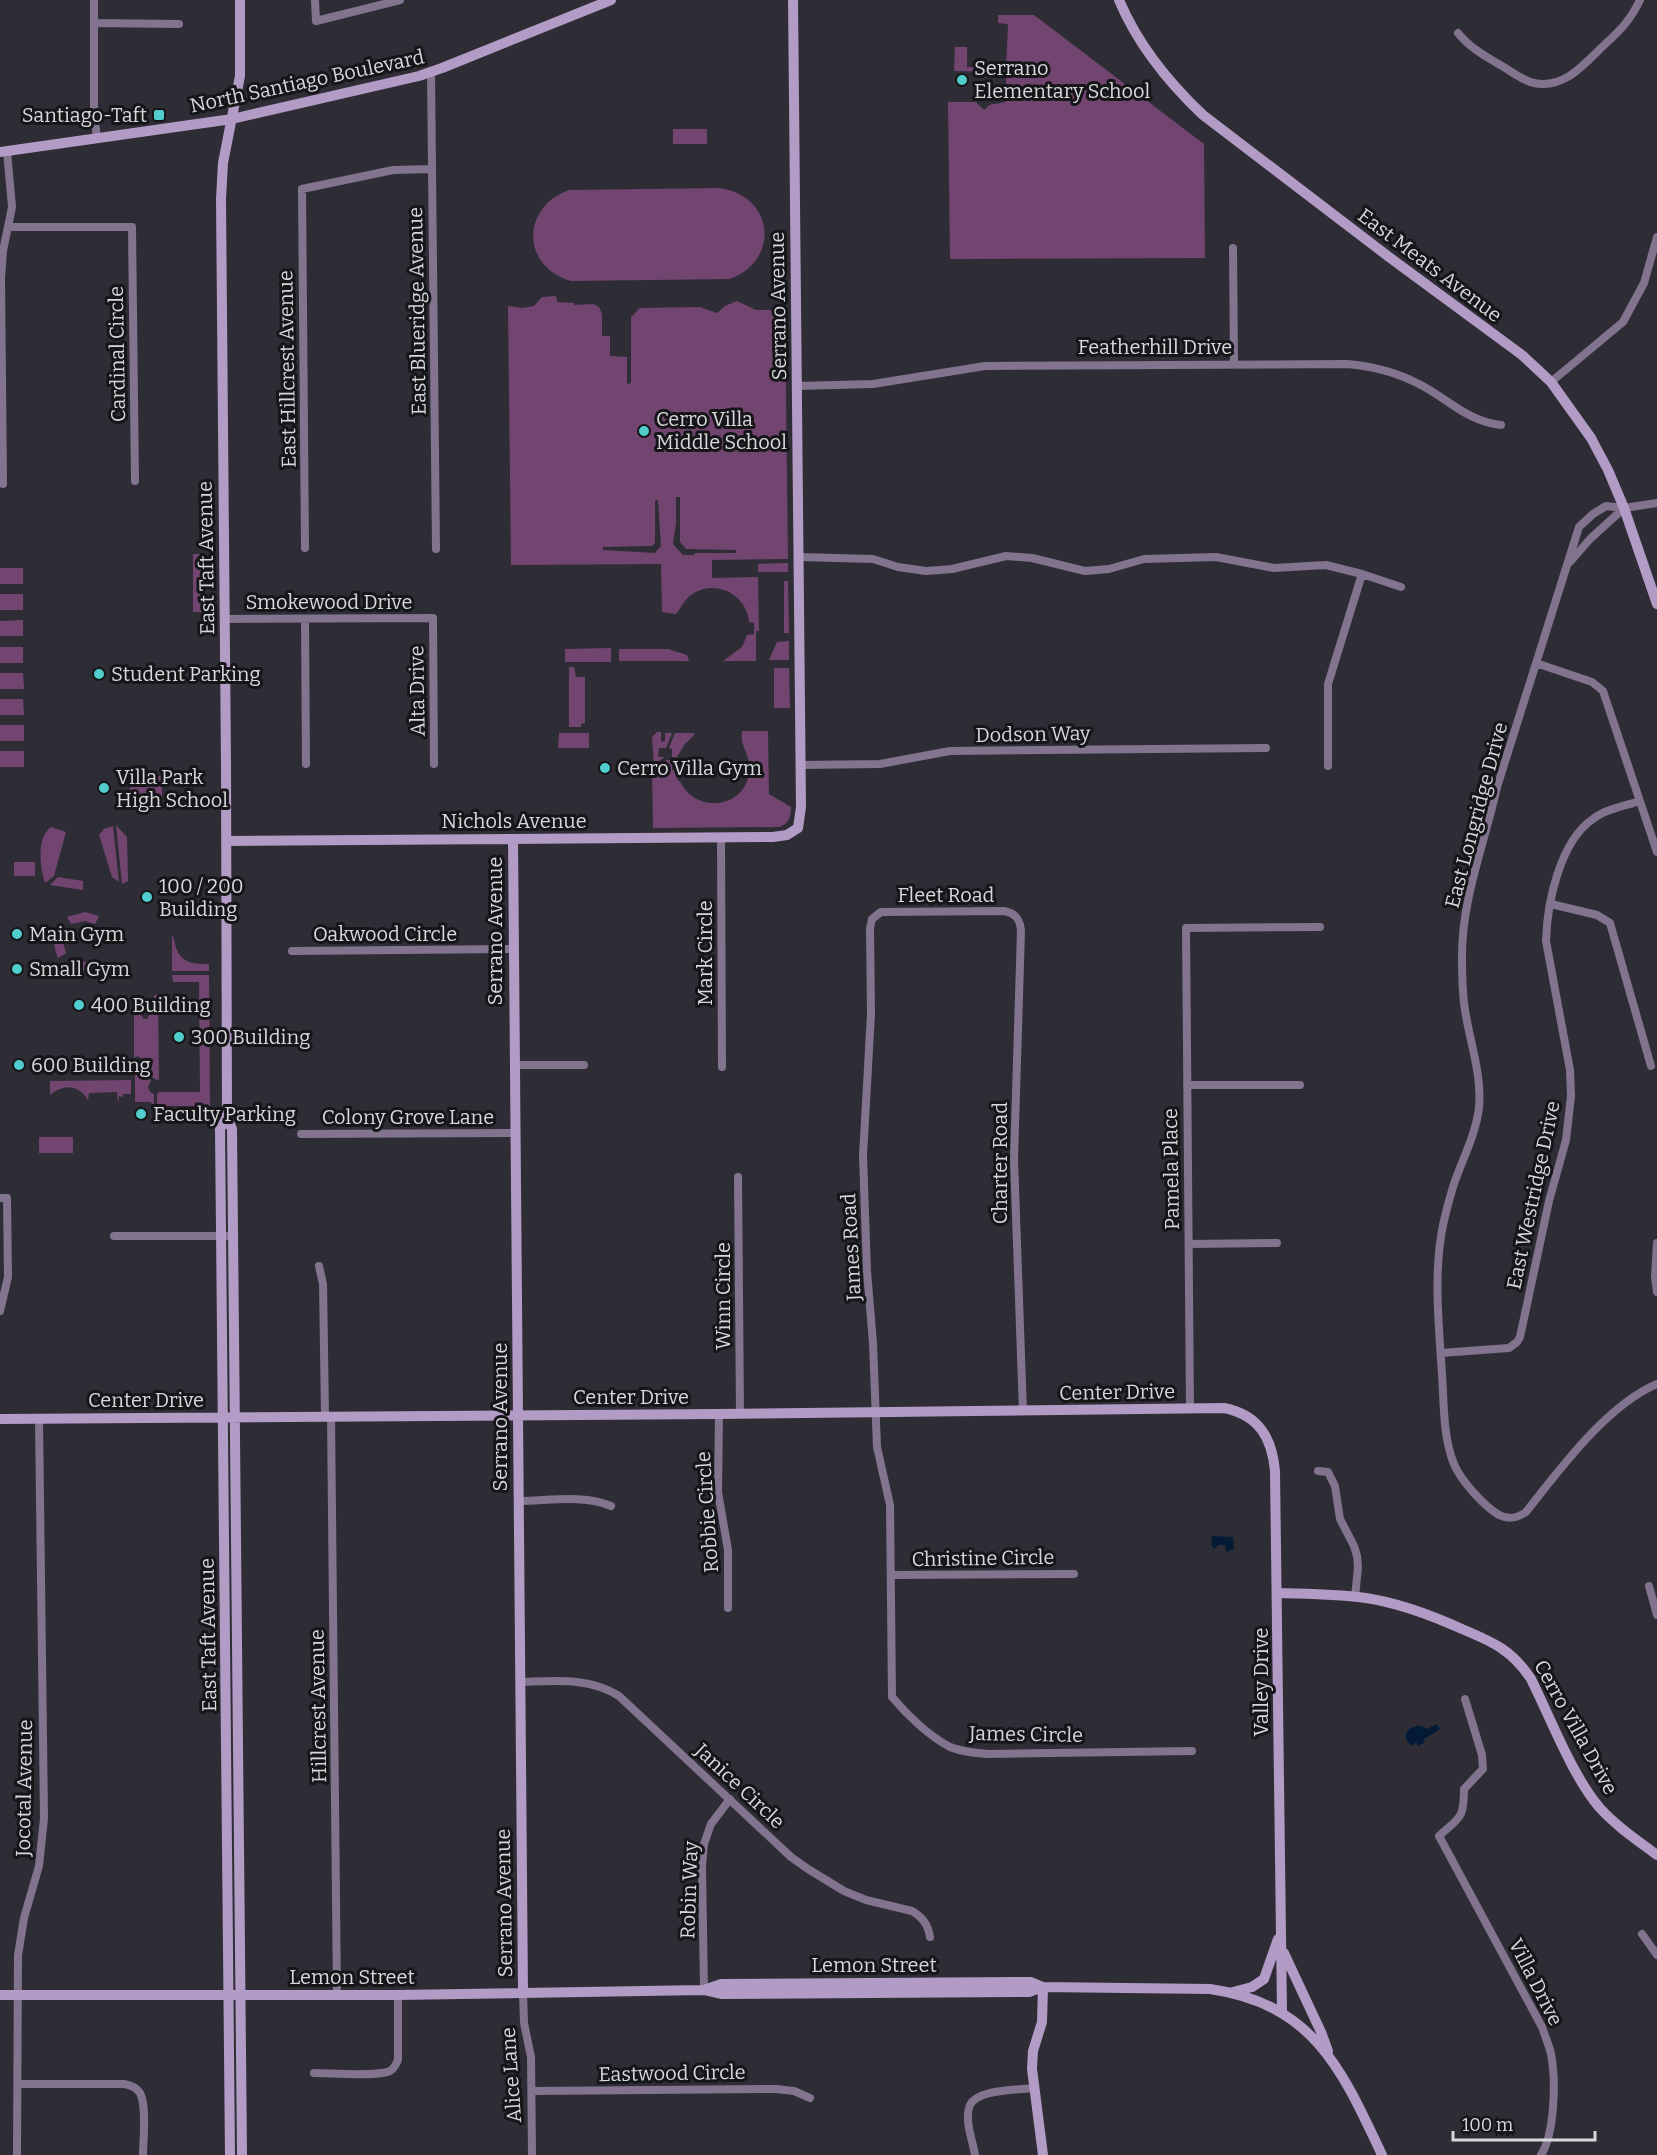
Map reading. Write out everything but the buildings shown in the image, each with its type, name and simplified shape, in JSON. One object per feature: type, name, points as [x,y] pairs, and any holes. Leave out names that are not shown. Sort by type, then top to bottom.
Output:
[{"type":"street","points":[[93,0],[94,112],[97,139]]},
{"type":"street","name":"East Taft Avenue","points":[[240,0],[242,57],[238,94],[223,163],[221,199],[227,841],[227,1117],[232,1129],[233,1236],[230,1418],[235,1995],[242,2155]]},
{"type":"street","points":[[315,0],[316,21],[400,0]]},
{"type":"street","name":"North Santiago Boulevard","points":[[4,151],[232,119],[431,72],[610,0]]},
{"type":"street","name":"Serrano Avenue","points":[[793,0],[801,765],[801,807],[798,828]]},
{"type":"street","name":"East Meats Avenue","points":[[1119,0],[1132,27],[1158,66],[1182,96],[1203,115],[1522,355],[1551,382],[1591,438],[1608,470],[1624,508],[1657,604]]},
{"type":"street","points":[[1458,33],[1468,45],[1519,76],[1533,83],[1548,84],[1568,79],[1620,32],[1631,18],[1640,0]]},
{"type":"street","points":[[94,23],[179,24]]},
{"type":"street","name":"East Blueridge Avenue","points":[[431,72],[436,549]]},
{"type":"street","points":[[3,484],[1,278],[12,196],[4,151]]},
{"type":"street","name":"East Hillcrest Avenue","points":[[305,548],[302,189],[393,171],[432,169]]},
{"type":"street","name":"Cardinal Circle","points":[[9,227],[132,227],[135,481]]},
{"type":"street","points":[[1551,382],[1623,322],[1644,284],[1657,237]]},
{"type":"street","points":[[1233,248],[1234,363]]},
{"type":"street","name":"Featherhill Drive","points":[[797,386],[873,384],[985,366],[1335,363],[1373,368],[1418,383],[1474,419],[1501,425]]},
{"type":"street","points":[[1624,508],[1657,503]]},
{"type":"street","name":"East Longridge Drive","points":[[1624,508],[1606,506],[1585,520],[1576,534],[1497,787],[1465,917],[1462,952],[1465,1010],[1480,1095],[1476,1124],[1451,1192],[1441,1238],[1437,1288],[1445,1424],[1455,1465],[1463,1480],[1494,1512],[1510,1518],[1521,1516],[1600,1424],[1625,1404],[1657,1384]]},
{"type":"street","name":"East Longridge Drive","points":[[1569,562],[1624,508]]},
{"type":"street","points":[[799,558],[873,559],[898,567],[926,571],[952,569],[1006,556],[1032,558],[1085,571],[1108,569],[1144,559],[1216,557],[1274,568],[1326,565],[1401,587]]},
{"type":"street","points":[[1328,766],[1328,684],[1362,574]]},
{"type":"street","name":"Smokewood Drive","points":[[225,620],[433,618]]},
{"type":"street","name":"Alta Drive","points":[[433,618],[435,764]]},
{"type":"street","points":[[305,619],[306,764]]},
{"type":"street","points":[[1536,663],[1584,679],[1603,691],[1657,852]]},
{"type":"street","name":"Dodson Way","points":[[801,765],[879,764],[950,751],[1266,748]]},
{"type":"street","name":"East Westridge Drive","points":[[1441,1353],[1509,1348],[1517,1342],[1522,1329],[1549,1201],[1566,1140],[1571,1096],[1570,1070],[1546,941],[1551,904],[1561,863],[1574,837],[1594,818],[1640,801]]},
{"type":"street","name":"Nichols Avenue","points":[[227,841],[778,837],[791,834],[798,828]]},
{"type":"street","name":"Mark Circle","points":[[721,838],[723,1067]]},
{"type":"street","name":"Serrano Avenue","points":[[513,840],[523,1993]]},
{"type":"street","points":[[1551,904],[1597,915],[1610,924],[1651,1066]]},
{"type":"street","name":"Fleet Road","points":[[875,916],[881,912],[1004,911],[1017,917]]},
{"type":"street","name":"James Road","points":[[875,916],[870,928],[871,1014],[864,1156],[867,1271],[873,1343],[875,1412],[878,1456],[890,1505],[892,1575]]},
{"type":"street","name":"Charter Road","points":[[1017,917],[1021,930],[1014,1159],[1023,1411]]},
{"type":"street","name":"Pamela Place","points":[[1190,1409],[1186,928],[1320,927]]},
{"type":"street","name":"Oakwood Circle","points":[[292,951],[514,949]]},
{"type":"street","points":[[514,1065],[584,1065]]},
{"type":"street","points":[[1187,1085],[1300,1084]]},
{"type":"street","name":"East Taft Avenue","points":[[227,1117],[220,1129],[230,1418]]},
{"type":"street","name":"Colony Grove Lane","points":[[301,1134],[515,1132]]},
{"type":"street","name":"Winn Circle","points":[[738,1177],[740,1414]]},
{"type":"street","points":[[0,1311],[8,1277],[3,1198]]},
{"type":"street","points":[[114,1236],[233,1236]]},
{"type":"street","points":[[1657,1243],[1655,1277],[1657,1292]]},
{"type":"street","points":[[1189,1244],[1277,1244]]},
{"type":"street","name":"Hillcrest Avenue","points":[[319,1266],[323,1284],[328,1416],[337,1995]]},
{"type":"street","name":"Center Drive","points":[[0,1419],[1190,1409],[1232,1410],[1246,1416],[1258,1426]]},
{"type":"street","name":"Robbie Circle","points":[[719,1414],[718,1492],[728,1550],[728,1608]]},
{"type":"street","name":"Jocotal Avenue","points":[[17,2155],[17,1995],[20,1939],[39,1866],[44,1818],[39,1419]]},
{"type":"street","name":"Valley Drive","points":[[1258,1426],[1269,1442],[1274,1460],[1278,1593],[1282,2013],[1315,2039],[1329,2054]]},
{"type":"street","points":[[1318,1471],[1328,1472],[1334,1481],[1340,1519],[1357,1556],[1355,1597]]},
{"type":"street","points":[[518,1501],[584,1500],[611,1506]]},
{"type":"street","name":"Christine Circle","points":[[892,1575],[1074,1574]]},
{"type":"street","name":"James Circle","points":[[892,1575],[890,1679],[892,1697],[922,1726],[950,1746],[968,1752],[988,1754],[1192,1751]]},
{"type":"street","points":[[1649,1586],[1657,1615]]},
{"type":"street","name":"Cerro Villa Drive","points":[[1278,1593],[1355,1597],[1408,1608],[1464,1629],[1506,1649],[1531,1679],[1587,1790],[1612,1820],[1657,1855]]},
{"type":"street","name":"Janice Circle","points":[[520,1682],[577,1681],[608,1689],[619,1696],[791,1857],[844,1890],[866,1899],[912,1911],[923,1919],[930,1937]]},
{"type":"street","name":"Villa Drive","points":[[1465,1699],[1482,1755],[1483,1769],[1464,1789],[1462,1816],[1439,1836],[1548,2042],[1553,2079],[1551,2123],[1550,2135],[1541,2155]]},
{"type":"street","name":"Robin Way","points":[[704,1990],[702,1866],[704,1844],[711,1824],[730,1799]]},
{"type":"street","points":[[1232,1992],[1252,1987],[1264,1979],[1280,1930]]},
{"type":"street","points":[[1642,1934],[1657,1955]]},
{"type":"street","name":"Valley Drive","points":[[1281,1943],[1290,1969],[1321,2032],[1329,2054],[1351,2091],[1382,2155]]},
{"type":"street","points":[[1043,1987],[1042,2022],[1032,2060],[1033,2088],[1043,2155]]},
{"type":"street","name":"Lemon Street","points":[[0,1995],[398,1995],[704,1990],[721,1994],[768,1994],[1029,1992],[1043,1987],[1178,1988],[1232,1992],[1256,2000],[1282,2013]]},
{"type":"street","name":"Alice Lane","points":[[523,1993],[524,2023],[531,2057],[532,2155]]},
{"type":"street","name":"East Taft Avenue","points":[[230,2155],[235,1995]]},
{"type":"street","points":[[314,2073],[375,2073],[390,2071],[395,2067],[398,2060],[398,1995]]},
{"type":"street","points":[[18,2084],[124,2084],[137,2090],[143,2103],[143,2155]]},
{"type":"street","points":[[975,2155],[968,2115],[969,2105],[977,2097],[993,2092],[1033,2088]]},
{"type":"street","name":"Eastwood Circle","points":[[532,2091],[776,2089],[794,2091],[810,2098]]},
{"type":"shaded area","points":[[998,15],[1034,15],[1204,144],[1205,258],[950,259],[948,102],[976,102],[984,110],[989,105],[1006,102],[1006,76],[1003,72],[954,71],[955,47],[967,47],[967,67],[1006,68],[1008,24],[998,23]]},
{"type":"shaded area","points":[[673,129],[707,129],[707,144],[673,144]]},
{"type":"shaded area","points":[[719,188],[737,193],[751,202],[760,215],[764,229],[763,244],[758,258],[746,270],[730,279],[571,281],[555,274],[543,263],[536,251],[533,237],[535,223],[542,209],[553,198],[569,190]]},
{"type":"shaded area","points":[[556,296],[557,302],[574,303],[574,305],[593,304],[599,307],[602,314],[602,336],[610,336],[610,356],[627,357],[627,384],[631,383],[631,317],[640,308],[700,307],[717,313],[725,306],[737,301],[756,310],[785,310],[788,559],[712,560],[712,578],[758,577],[759,631],[756,631],[756,661],[723,661],[742,647],[747,635],[754,634],[754,623],[749,622],[742,604],[728,592],[709,588],[700,590],[684,602],[676,614],[662,612],[661,564],[511,565],[508,306],[522,308],[534,306],[542,297]],"holes":[[[676,497],[680,497],[680,542],[686,549],[736,550],[736,553],[683,555],[673,544]],[[658,500],[661,546],[655,553],[603,550],[603,547],[652,546],[655,543],[655,501]]]},
{"type":"shaded area","points":[[193,554],[206,554],[206,612],[193,612]]},
{"type":"shaded area","points":[[788,563],[788,572],[758,572],[758,564]]},
{"type":"shaded area","points":[[0,568],[23,568],[23,584],[0,584]]},
{"type":"shaded area","points":[[784,581],[788,581],[789,633],[784,633]]},
{"type":"shaded area","points":[[0,594],[23,594],[23,610],[0,610]]},
{"type":"shaded area","points":[[23,620],[23,636],[0,636],[0,621]]},
{"type":"shaded area","points":[[789,641],[789,660],[769,660],[777,642]]},
{"type":"shaded area","points":[[0,647],[23,647],[23,663],[0,663]]},
{"type":"shaded area","points":[[611,648],[611,662],[565,662],[565,649]]},
{"type":"shaded area","points":[[619,649],[668,649],[687,655],[689,661],[619,661]]},
{"type":"shaded area","points":[[569,667],[574,667],[576,677],[585,677],[585,723],[581,724],[581,727],[569,727]]},
{"type":"shaded area","points":[[774,668],[789,668],[790,708],[774,708]]},
{"type":"shaded area","points":[[0,673],[23,673],[24,689],[0,689]]},
{"type":"shaded area","points":[[0,699],[23,699],[24,715],[0,715]]},
{"type":"shaded area","points":[[0,725],[24,725],[24,741],[0,741]]},
{"type":"shaded area","points":[[742,731],[768,731],[769,794],[791,807],[787,822],[779,827],[653,828],[652,772],[655,769],[662,775],[670,767],[665,760],[672,760],[672,770],[676,770],[678,781],[696,798],[718,803],[738,795],[745,786],[750,768],[742,742]]},
{"type":"shaded area","points":[[657,732],[661,732],[661,742],[665,741],[665,733],[672,733],[666,748],[659,748],[658,757],[664,757],[654,766],[652,737]]},
{"type":"shaded area","points":[[559,733],[589,733],[589,748],[558,748]]},
{"type":"shaded area","points":[[675,733],[694,733],[694,735],[677,757],[672,757],[672,749],[669,748]]},
{"type":"shaded area","points":[[0,751],[24,751],[24,767],[0,767]]},
{"type":"shaded area","points":[[130,776],[162,776],[162,798],[130,798]]},
{"type":"shaded area","points":[[116,825],[127,837],[128,881],[122,884]]},
{"type":"shaded area","points":[[113,826],[119,882],[112,877],[99,835],[104,829]]},
{"type":"shaded area","points":[[51,827],[66,832],[54,876],[45,883],[40,853],[43,838]]},
{"type":"shaded area","points":[[14,862],[35,862],[35,876],[14,876]]},
{"type":"shaded area","points":[[58,877],[83,881],[83,890],[50,885]]},
{"type":"shaded area","points":[[85,912],[99,916],[95,924],[85,921],[71,924],[67,917]]},
{"type":"shaded area","points":[[58,926],[66,931],[63,943],[66,953],[58,958],[54,942]]},
{"type":"shaded area","points":[[172,935],[177,950],[186,961],[209,964],[209,971],[172,971]]},
{"type":"shaded area","points":[[73,959],[86,962],[95,959],[99,967],[92,970],[69,968]]},
{"type":"shaded area","points":[[172,975],[209,975],[210,1106],[157,1106],[159,1092],[200,1092],[199,982],[173,982]]},
{"type":"shaded area","points":[[154,995],[158,995],[159,1080],[144,1071],[135,1069],[134,1062],[138,1064],[142,1059],[138,1056],[134,1058],[134,1002],[143,1002],[141,1015],[147,1019],[150,1013],[147,1010],[147,1002],[154,1002]]},
{"type":"shaded area","points":[[135,1073],[144,1074],[151,1080],[148,1087],[154,1094],[154,1105],[150,1102],[135,1102]]},
{"type":"shaded area","points":[[131,1080],[131,1094],[119,1096],[118,1104],[117,1092],[89,1093],[88,1100],[80,1091],[70,1087],[55,1091],[50,1095],[50,1081]]},
{"type":"shaded area","points":[[39,1137],[73,1137],[73,1153],[39,1153]]},
{"type":"water","points":[[1212,1536],[1233,1537],[1234,1549],[1226,1552],[1225,1545],[1219,1545],[1214,1549],[1211,1545]]},
{"type":"water","points":[[1437,1724],[1440,1729],[1424,1739],[1425,1742],[1418,1746],[1416,1743],[1411,1746],[1406,1739],[1409,1729],[1418,1725],[1427,1729]]},
{"type":"place","name":"Serrano Elementary School","points":[[962,80]]},
{"type":"place","name":"Santiago-Taft","points":[[159,115]]},
{"type":"place","name":"Cerro Villa Middle School","points":[[644,431]]},
{"type":"place","name":"Student Parking","points":[[99,674]]},
{"type":"place","name":"Cerro Villa Gym","points":[[605,768]]},
{"type":"place","name":"Villa Park High School","points":[[104,788]]},
{"type":"place","name":"100 / 200 Building","points":[[147,897]]},
{"type":"place","name":"Main Gym","points":[[17,934]]},
{"type":"place","name":"Small Gym","points":[[17,969]]},
{"type":"place","name":"400 Building","points":[[79,1005]]},
{"type":"place","name":"300 Building","points":[[179,1037]]},
{"type":"place","name":"600 Building","points":[[19,1065]]},
{"type":"place","name":"Faculty Parking","points":[[141,1114]]}]
